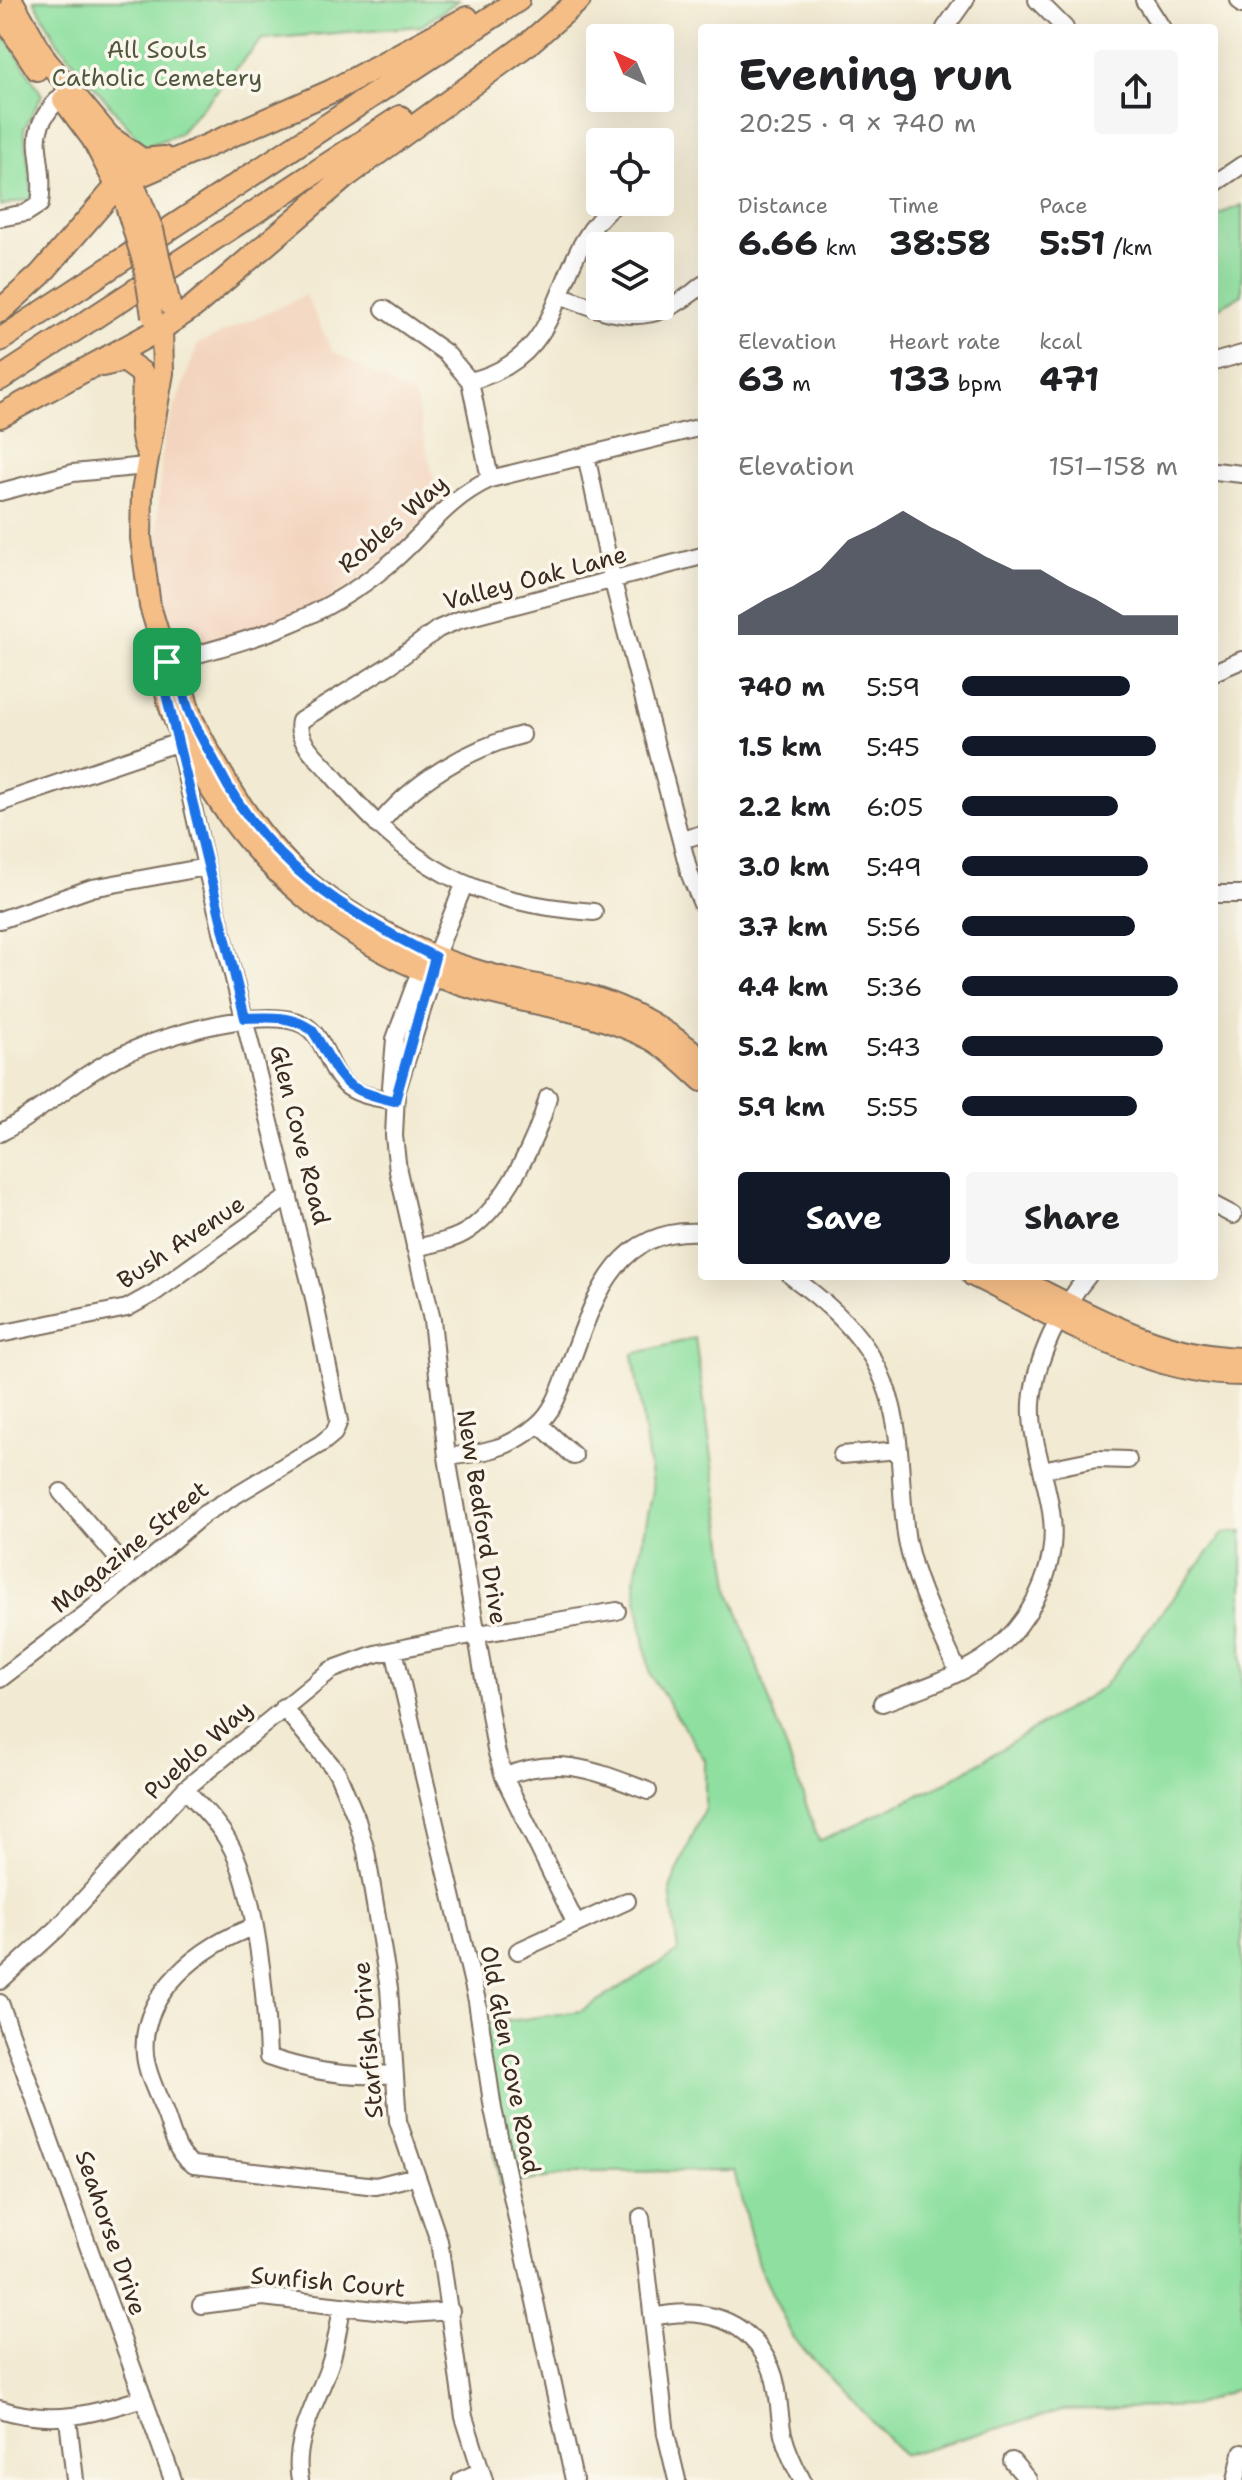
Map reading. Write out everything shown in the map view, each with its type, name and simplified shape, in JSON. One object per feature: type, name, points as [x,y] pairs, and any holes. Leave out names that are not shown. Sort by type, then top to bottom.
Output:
[{"type":"highway","points":[[112,139],[142,160],[159,160],[193,151],[332,91],[500,0]]},
{"type":"highway","points":[[0,340],[518,0]]},
{"type":"highway","points":[[0,416],[86,371],[157,322],[193,307],[376,152],[529,43],[579,0]]},
{"type":"highway","points":[[0,379],[579,0]]},
{"type":"highway","points":[[0,311],[129,192],[193,151]]},
{"type":"highway","points":[[86,371],[124,360],[142,373],[146,388],[141,439],[147,459]]},
{"type":"main road","name":"Glen Cove Road","points":[[12,0],[33,42],[153,230],[170,305],[157,322]]},
{"type":"main road","name":"Glen Cove Road","points":[[0,13],[11,35],[112,139],[129,192],[157,322],[163,373],[142,492],[144,579],[167,662],[162,677],[180,710]]},
{"type":"main road","points":[[180,710],[205,780],[278,873],[319,912],[429,968],[623,1027],[668,1050],[698,1076]]},
{"type":"main road","points":[[429,968],[485,973],[588,996],[629,1012],[677,1038],[698,1055]]},
{"type":"main road","points":[[984,1280],[1164,1346],[1204,1355],[1242,1358]]},
{"type":"main road","points":[[1019,1280],[1149,1360],[1195,1372],[1242,1375]]},
{"type":"street","points":[[948,24],[965,0]]},
{"type":"street","points":[[1037,0],[1061,24]]},
{"type":"street","points":[[1144,0],[1159,24]]},
{"type":"street","points":[[0,218],[26,213],[40,204],[36,137],[49,108],[65,93]]},
{"type":"street","points":[[1218,176],[1242,165]]},
{"type":"street","points":[[470,381],[516,359],[533,345],[550,321],[581,240],[599,216]]},
{"type":"street","points":[[560,295],[600,310],[643,317],[678,305],[698,288]]},
{"type":"street","points":[[384,309],[446,353],[470,381],[490,479]]},
{"type":"street","points":[[1218,361],[1242,354]]},
{"type":"street","name":"Robles Way","points":[[167,662],[253,641],[327,608],[390,564],[420,531],[464,493],[490,479],[698,428]]},
{"type":"street","points":[[586,455],[613,582],[681,840],[698,892]]},
{"type":"street","points":[[0,492],[73,473],[147,459]]},
{"type":"street","points":[[1218,471],[1242,474]]},
{"type":"street","name":"Valley Oak Lane","points":[[594,912],[525,904],[464,885],[412,855],[378,826],[304,741],[300,721],[390,665],[438,629],[459,620],[613,582],[698,557]]},
{"type":"street","points":[[1218,666],[1242,660]]},
{"type":"street","name":"Glen Cove Road","points":[[180,710],[179,742],[206,867],[289,1196],[338,1408],[339,1421],[334,1433]]},
{"type":"street","points":[[378,826],[410,791],[487,747],[522,735]]},
{"type":"street","points":[[0,803],[179,742]]},
{"type":"street","points":[[681,840],[698,835]]},
{"type":"street","points":[[0,920],[92,888],[206,867]]},
{"type":"street","name":"New Bedford Drive","points":[[464,885],[395,1039],[389,1084],[395,1101],[398,1171],[432,1320],[447,1457],[496,1750],[504,1777],[576,1924]]},
{"type":"street","points":[[1218,894],[1242,894]]},
{"type":"street","points":[[0,1133],[123,1054],[245,1018],[286,1017],[304,1025],[312,1030],[342,1081],[366,1095],[395,1101]]},
{"type":"street","points":[[415,1248],[467,1232],[486,1216],[539,1133],[548,1097]]},
{"type":"street","name":"Bush Avenue","points":[[0,1334],[127,1308],[154,1293],[289,1196]]},
{"type":"street","points":[[1218,1207],[1233,1215]]},
{"type":"street","points":[[447,1457],[493,1451],[509,1445],[539,1424],[560,1392],[594,1299],[620,1261],[651,1240],[678,1230],[698,1232]]},
{"type":"street","points":[[796,1280],[850,1325],[876,1361],[891,1396],[910,1553],[958,1672]]},
{"type":"street","points":[[882,1703],[958,1672],[983,1658],[1010,1635],[1043,1584],[1053,1533],[1032,1404],[1039,1371],[1064,1310],[1085,1280]]},
{"type":"street","points":[[539,1424],[574,1456]]},
{"type":"street","name":"Magazine Street","points":[[0,1679],[51,1642],[211,1508],[334,1433]]},
{"type":"street","points":[[842,1455],[899,1450]]},
{"type":"street","points":[[1042,1470],[1096,1459],[1128,1460]]},
{"type":"street","points":[[61,1492],[132,1575]]},
{"type":"street","name":"Pueblo Way","points":[[0,1981],[58,1928],[185,1789],[331,1670],[394,1650],[617,1611]]},
{"type":"street","name":"Old Glen Cove Road","points":[[394,1650],[477,2001],[493,2109],[574,2480]]},
{"type":"street","name":"Starfish Drive","points":[[283,1707],[337,1772],[366,1851],[389,1988],[392,2074],[398,2121],[439,2241],[464,2417],[483,2475]]},
{"type":"street","points":[[504,1777],[537,1766],[559,1764],[604,1774],[648,1791]]},
{"type":"street","points":[[185,1789],[230,1843],[253,1927],[265,1988],[268,2057],[292,2066],[361,2077],[392,2074]]},
{"type":"street","points":[[518,1951],[627,1901]]},
{"type":"street","points":[[253,1927],[215,1942],[191,1962],[157,2003],[148,2025],[145,2043],[147,2067],[181,2155],[194,2165],[347,2184],[376,2186],[416,2176]]},
{"type":"street","name":"Seahorse Drive","points":[[0,2003],[173,2480]]},
{"type":"street","points":[[641,2217],[666,2434],[677,2480]]},
{"type":"street","name":"Sunfish Court","points":[[201,2305],[263,2297],[410,2314],[451,2311]]},
{"type":"street","points":[[300,2480],[298,2456],[304,2431],[332,2358],[342,2306]]},
{"type":"street","points":[[653,2317],[675,2312],[708,2313],[723,2318],[755,2343],[771,2369],[782,2433],[802,2480]]},
{"type":"street","points":[[0,2409],[38,2418],[68,2419],[143,2398]]},
{"type":"street","points":[[68,2419],[75,2480]]},
{"type":"street","points":[[1236,2480],[1242,2453]]},
{"type":"street","points":[[1012,2461],[1028,2480]]},
{"type":"street","points":[[461,2480],[483,2475]]},
{"type":"shaded area","points":[[306,295],[331,350],[415,398],[437,494],[443,503],[389,555],[325,607],[264,633],[169,654],[154,583],[163,439],[198,344]]},
{"type":"green space","name":"All Souls Catholic Cemetery","points":[[34,0],[459,0],[421,26],[262,39],[179,134],[145,147],[58,43]]},
{"type":"green space","points":[[0,27],[42,95],[24,129],[33,198],[0,206]]},
{"type":"green space","points":[[1242,205],[1242,295],[1218,308],[1218,214]]},
{"type":"green space","points":[[695,1338],[731,1592],[819,1841],[947,1782],[1103,1687],[1224,1533],[1242,1532],[1242,2387],[1193,2406],[1063,2410],[903,2455],[793,2338],[758,2264],[734,2171],[585,2172],[500,2185],[473,2026],[581,2011],[678,1952],[670,1889],[705,1807],[705,1760],[650,1674],[634,1581],[653,1491],[633,1354]]},
{"type":"route","points":[[167,662],[178,672],[189,712],[220,772],[262,835],[292,868],[329,898],[366,922],[435,957],[433,975],[395,1101],[351,1089],[334,1070],[329,1055],[312,1030],[304,1025],[286,1017],[245,1018],[162,677],[167,662]]}]
